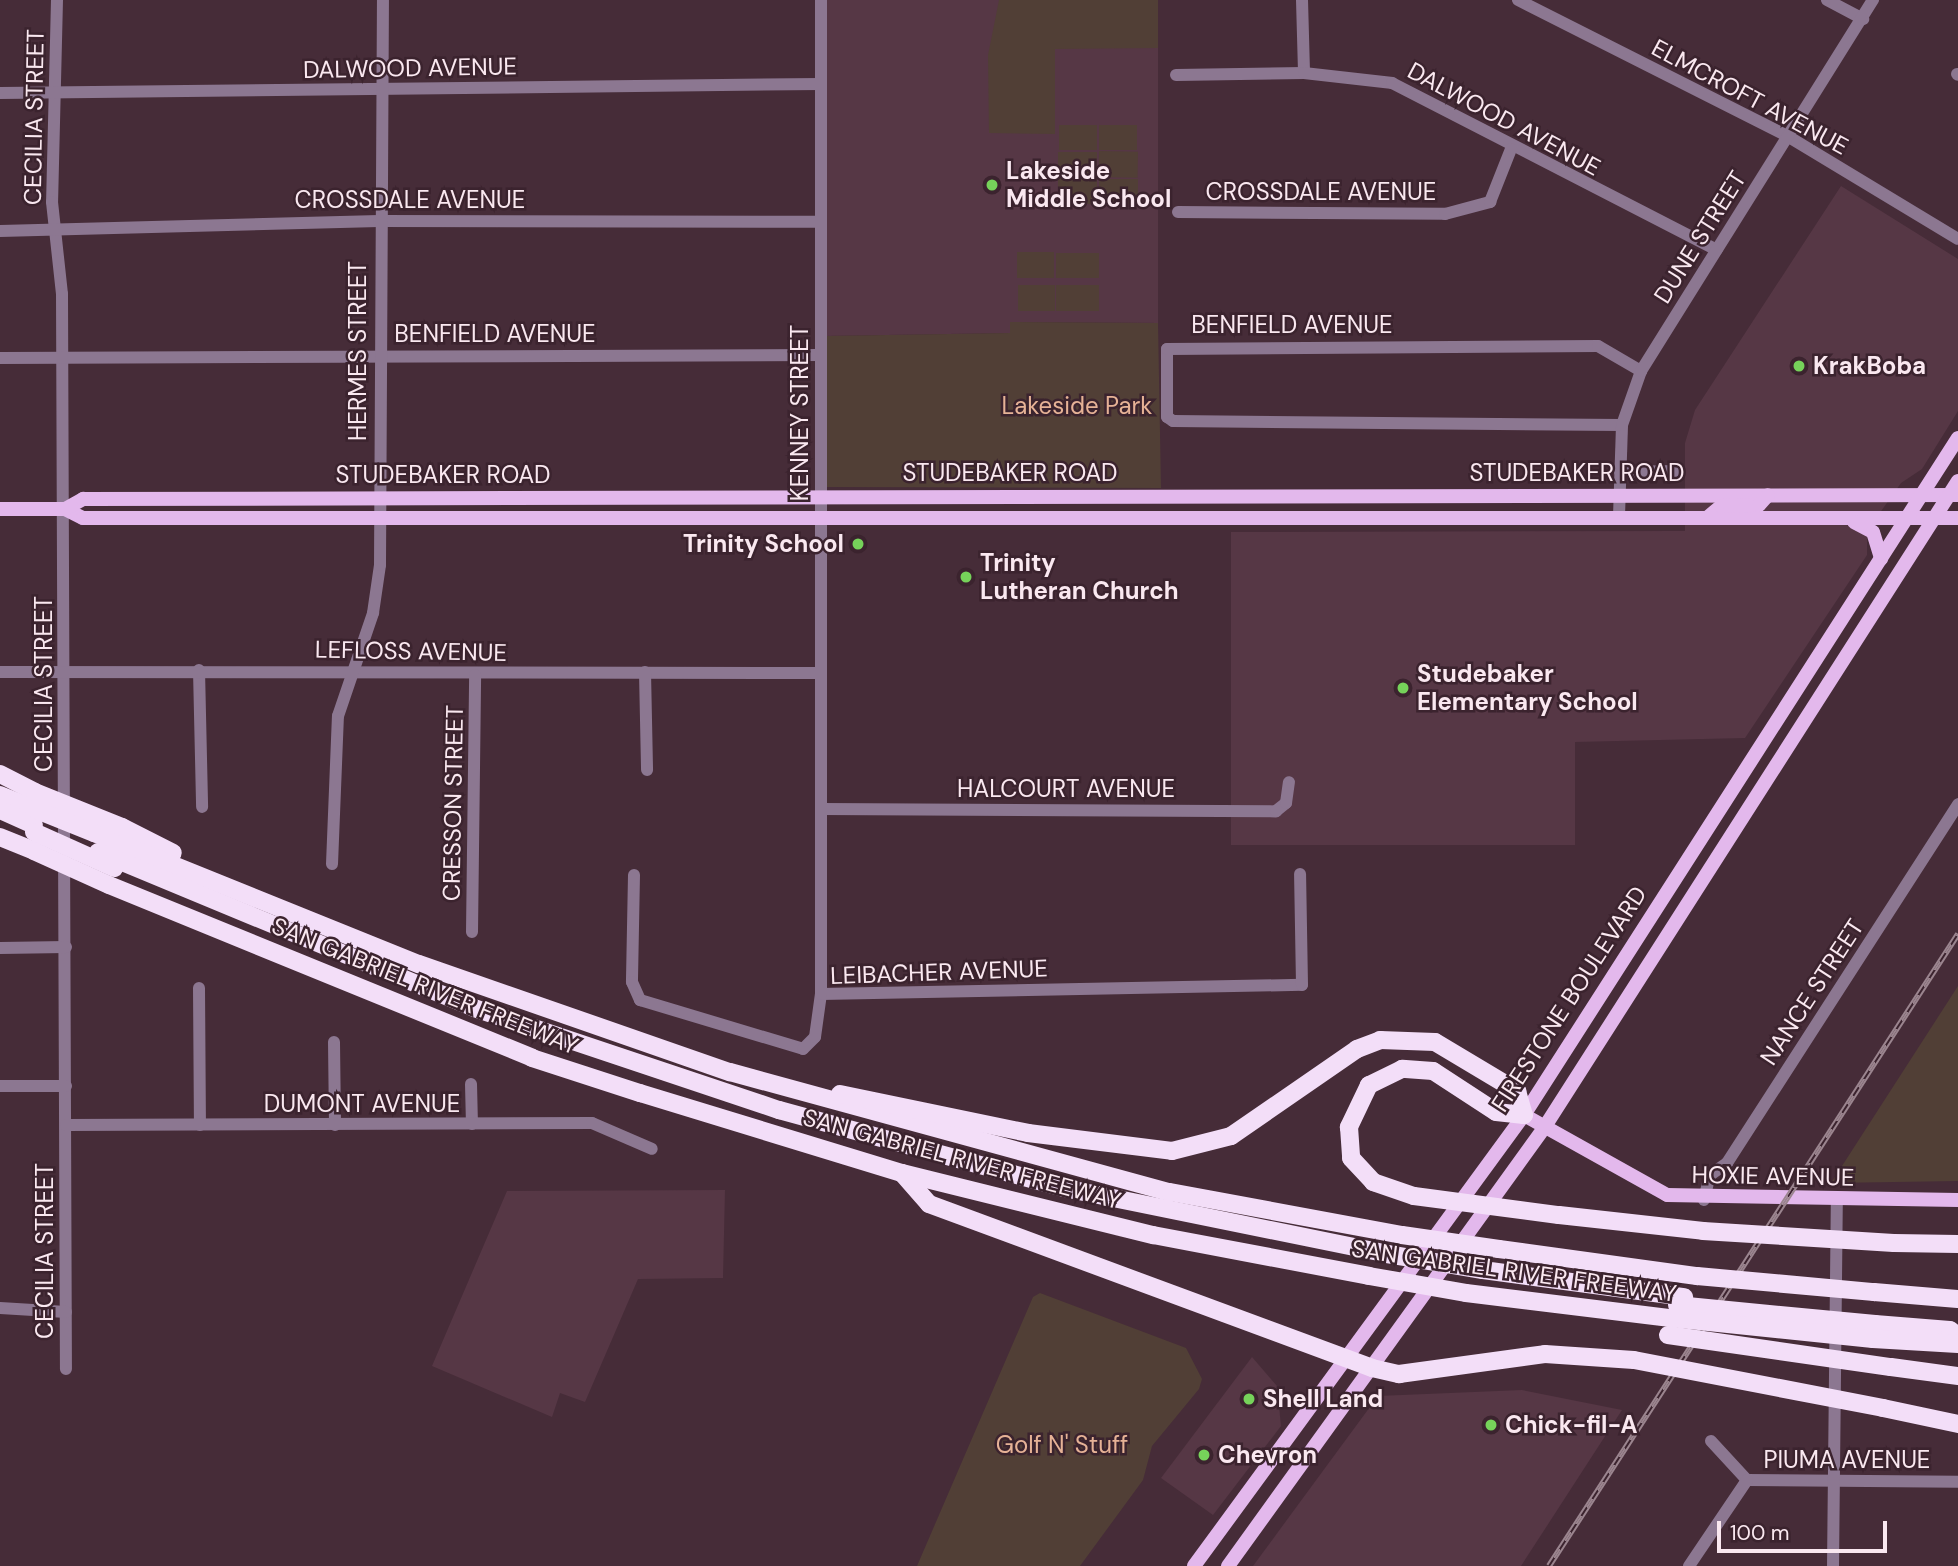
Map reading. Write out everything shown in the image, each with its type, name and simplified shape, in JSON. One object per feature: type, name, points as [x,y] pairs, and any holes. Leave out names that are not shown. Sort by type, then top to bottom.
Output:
[{"type":"highway","points":[[0,774],[34,814],[112,876],[447,1007],[744,1108],[1049,1192],[1384,1258],[1480,1274],[1675,1314],[1891,1367],[1958,1376]]},
{"type":"highway","name":"SAN GABRIEL RIVER FREEWAY","points":[[0,794],[34,814],[94,842],[273,904],[419,964],[730,1072],[1170,1192],[1402,1235],[1697,1276],[1958,1299]]},
{"type":"highway","points":[[0,810],[122,827],[273,904]]},
{"type":"highway","points":[[0,818],[34,814]]},
{"type":"highway","name":"SAN GABRIEL RIVER FREEWAY","points":[[0,836],[34,851],[112,876],[532,1058],[902,1173],[1153,1236],[1466,1293],[1626,1312],[1874,1326],[1958,1344]]},
{"type":"highway","points":[[94,842],[474,1008],[767,1106],[1075,1191],[1384,1258]]},
{"type":"highway","points":[[730,1072],[1028,1133],[1172,1151],[1231,1136],[1357,1049],[1405,1038],[1435,1042],[1467,1056],[1517,1091],[1524,1115],[1496,1112],[1433,1072],[1402,1069],[1369,1085],[1349,1127],[1351,1158],[1373,1182],[1414,1196],[1703,1231],[1894,1243],[1958,1244]]},
{"type":"highway","points":[[902,1173],[929,1204],[1345,1361],[1372,1368],[1399,1374],[1545,1354],[1634,1360],[1958,1424]]},
{"type":"highway","points":[[1874,1293],[1958,1292]]},
{"type":"highway","points":[[1675,1314],[1950,1329],[1958,1336]]},
{"type":"highway","points":[[1874,1326],[1958,1322]]},
{"type":"main road","name":"FIRESTONE BOULEVARD","points":[[1194,1566],[1524,1115],[1699,838],[1958,438]]},
{"type":"main road","name":"FIRESTONE BOULEVARD","points":[[1228,1566],[1544,1128],[1934,519],[1953,495],[1958,481]]},
{"type":"main road","points":[[1655,516],[1664,503],[1701,503],[1715,495]]},
{"type":"main road","points":[[1708,517],[1721,506],[1759,505],[1768,495]]},
{"type":"main road","name":"STUDEBAKER ROAD","points":[[65,509],[83,499],[1953,495]]},
{"type":"main road","name":"STUDEBAKER ROAD","points":[[0,509],[65,509],[83,518],[1958,518]]},
{"type":"main road","points":[[1822,516],[1868,526],[1881,559]]},
{"type":"main road","points":[[1795,691],[1816,705]]},
{"type":"main road","points":[[1767,735],[1787,749]]},
{"type":"main road","points":[[1699,838],[1719,853]]},
{"type":"main road","name":"HOXIE AVENUE","points":[[1524,1115],[1667,1195],[1704,1200],[1958,1200]]},
{"type":"street","name":"CECILIA STREET","points":[[57,0],[53,93],[55,228],[62,357],[65,509],[66,1369]]},
{"type":"street","name":"HERMES STREET","points":[[332,864],[338,716],[373,613],[379,517],[379,89],[383,0]]},
{"type":"street","name":"KENNEY STREET","points":[[821,0],[821,994]]},
{"type":"street","points":[[1303,0],[1304,73]]},
{"type":"street","name":"ELMCROFT AVENUE","points":[[1518,0],[1789,137],[1958,239]]},
{"type":"street","points":[[1827,0],[1863,19]]},
{"type":"street","name":"DUNE STREET","points":[[1619,516],[1622,425],[1641,371],[1873,0]]},
{"type":"street","name":"DALWOOD AVENUE","points":[[1176,75],[1304,73],[1392,83],[1511,149],[1717,250]]},
{"type":"street","name":"DALWOOD AVENUE","points":[[0,93],[821,84]]},
{"type":"street","name":"CROSSDALE AVENUE","points":[[1178,212],[1445,214],[1490,201],[1511,149]]},
{"type":"street","name":"CROSSDALE AVENUE","points":[[0,231],[379,220],[821,222]]},
{"type":"street","name":"BENFIELD AVENUE","points":[[1622,425],[1173,421],[1167,417],[1167,349],[1598,346],[1641,371]]},
{"type":"street","name":"BENFIELD AVENUE","points":[[0,358],[380,354],[821,355]]},
{"type":"street","name":"STUDEBAKER ROAD","points":[[1620,472],[1678,471]]},
{"type":"street","points":[[199,670],[202,807]]},
{"type":"street","name":"LEFLOSS AVENUE","points":[[0,672],[354,670],[475,675],[821,673]]},
{"type":"street","points":[[645,672],[647,769]]},
{"type":"street","name":"CRESSON STREET","points":[[472,932],[475,675]]},
{"type":"street","name":"HALCOURT AVENUE","points":[[821,809],[1254,811],[1281,808],[1289,782]]},
{"type":"street","name":"NANCE STREET","points":[[1704,1200],[1710,1175],[1727,1163],[1958,804]]},
{"type":"street","name":"LEIBACHER AVENUE","points":[[634,875],[632,982],[640,1000],[803,1049],[815,1037],[821,994],[1301,985],[1300,874]]},
{"type":"street","points":[[0,948],[66,947]]},
{"type":"street","points":[[199,988],[200,1125]]},
{"type":"street","points":[[334,1042],[335,1125]]},
{"type":"street","points":[[471,1084],[472,1124]]},
{"type":"street","points":[[0,1086],[66,1086]]},
{"type":"street","name":"DUMONT AVENUE","points":[[66,1125],[592,1123],[652,1149]]},
{"type":"street","points":[[1833,1566],[1837,1201]]},
{"type":"street","points":[[0,1308],[66,1312]]},
{"type":"street","name":"PIUMA AVENUE","points":[[1711,1441],[1747,1480],[1958,1482]]},
{"type":"street","points":[[1689,1566],[1747,1480]]},
{"type":"shaded area","name":"Lakeside Middle School","points":[[826,0],[1158,0],[1158,323],[1011,322],[1010,333],[826,336]]},
{"type":"shaded area","points":[[1841,186],[1958,259],[1958,411],[1922,469],[1901,483],[1867,531],[1867,555],[1745,738],[1575,742],[1575,845],[1231,845],[1231,532],[1685,531],[1685,443],[1695,410]]},
{"type":"shaded area","points":[[725,1190],[723,1278],[638,1279],[585,1402],[560,1393],[552,1417],[432,1366],[507,1191]]},
{"type":"shaded area","points":[[1252,1357],[1277,1386],[1281,1426],[1213,1515],[1161,1478]]},
{"type":"shaded area","points":[[1522,1390],[1622,1410],[1521,1566],[1253,1566],[1378,1396]]},
{"type":"green space","points":[[999,0],[1158,0],[1158,48],[1055,49],[1055,134],[989,133],[988,55]]},
{"type":"green space","points":[[1059,125],[1097,125],[1097,150],[1059,150]]},
{"type":"green space","points":[[1099,125],[1137,125],[1137,150],[1099,150]]},
{"type":"green space","points":[[1099,151],[1138,152],[1138,178],[1099,177]]},
{"type":"green space","points":[[1058,152],[1097,152],[1097,204],[1058,204]]},
{"type":"green space","points":[[1099,179],[1138,179],[1138,204],[1099,204]]},
{"type":"green space","points":[[1017,252],[1054,252],[1054,278],[1017,278]]},
{"type":"green space","points":[[1056,253],[1099,253],[1099,278],[1056,278]]},
{"type":"green space","points":[[1018,285],[1055,285],[1055,311],[1018,311]]},
{"type":"green space","points":[[1056,285],[1099,285],[1099,311],[1056,311]]},
{"type":"green space","name":"Lakeside Park","points":[[1010,322],[1158,323],[1161,488],[827,487],[826,336],[1010,333]]},
{"type":"green space","points":[[1958,986],[1958,1181],[1831,1183]]},
{"type":"green space","name":"Golf N' Stuff","points":[[1040,1293],[1186,1348],[1202,1379],[1199,1389],[1152,1446],[1143,1480],[1080,1566],[917,1566],[1033,1297]]},
{"type":"railway","points":[[1549,1566],[1958,934]]},
{"type":"place","name":"Lakeside Middle School","points":[[992,185]]},
{"type":"place","name":"KrakBoba","points":[[1799,366]]},
{"type":"place","name":"Trinity School","points":[[858,544]]},
{"type":"place","name":"Trinity Lutheran Church","points":[[966,577]]},
{"type":"place","name":"Studebaker Elementary School","points":[[1403,688]]},
{"type":"place","name":"Shell Land","points":[[1249,1399]]},
{"type":"place","name":"Chick-fil-A","points":[[1491,1425]]},
{"type":"place","name":"Chevron","points":[[1204,1455]]}]
